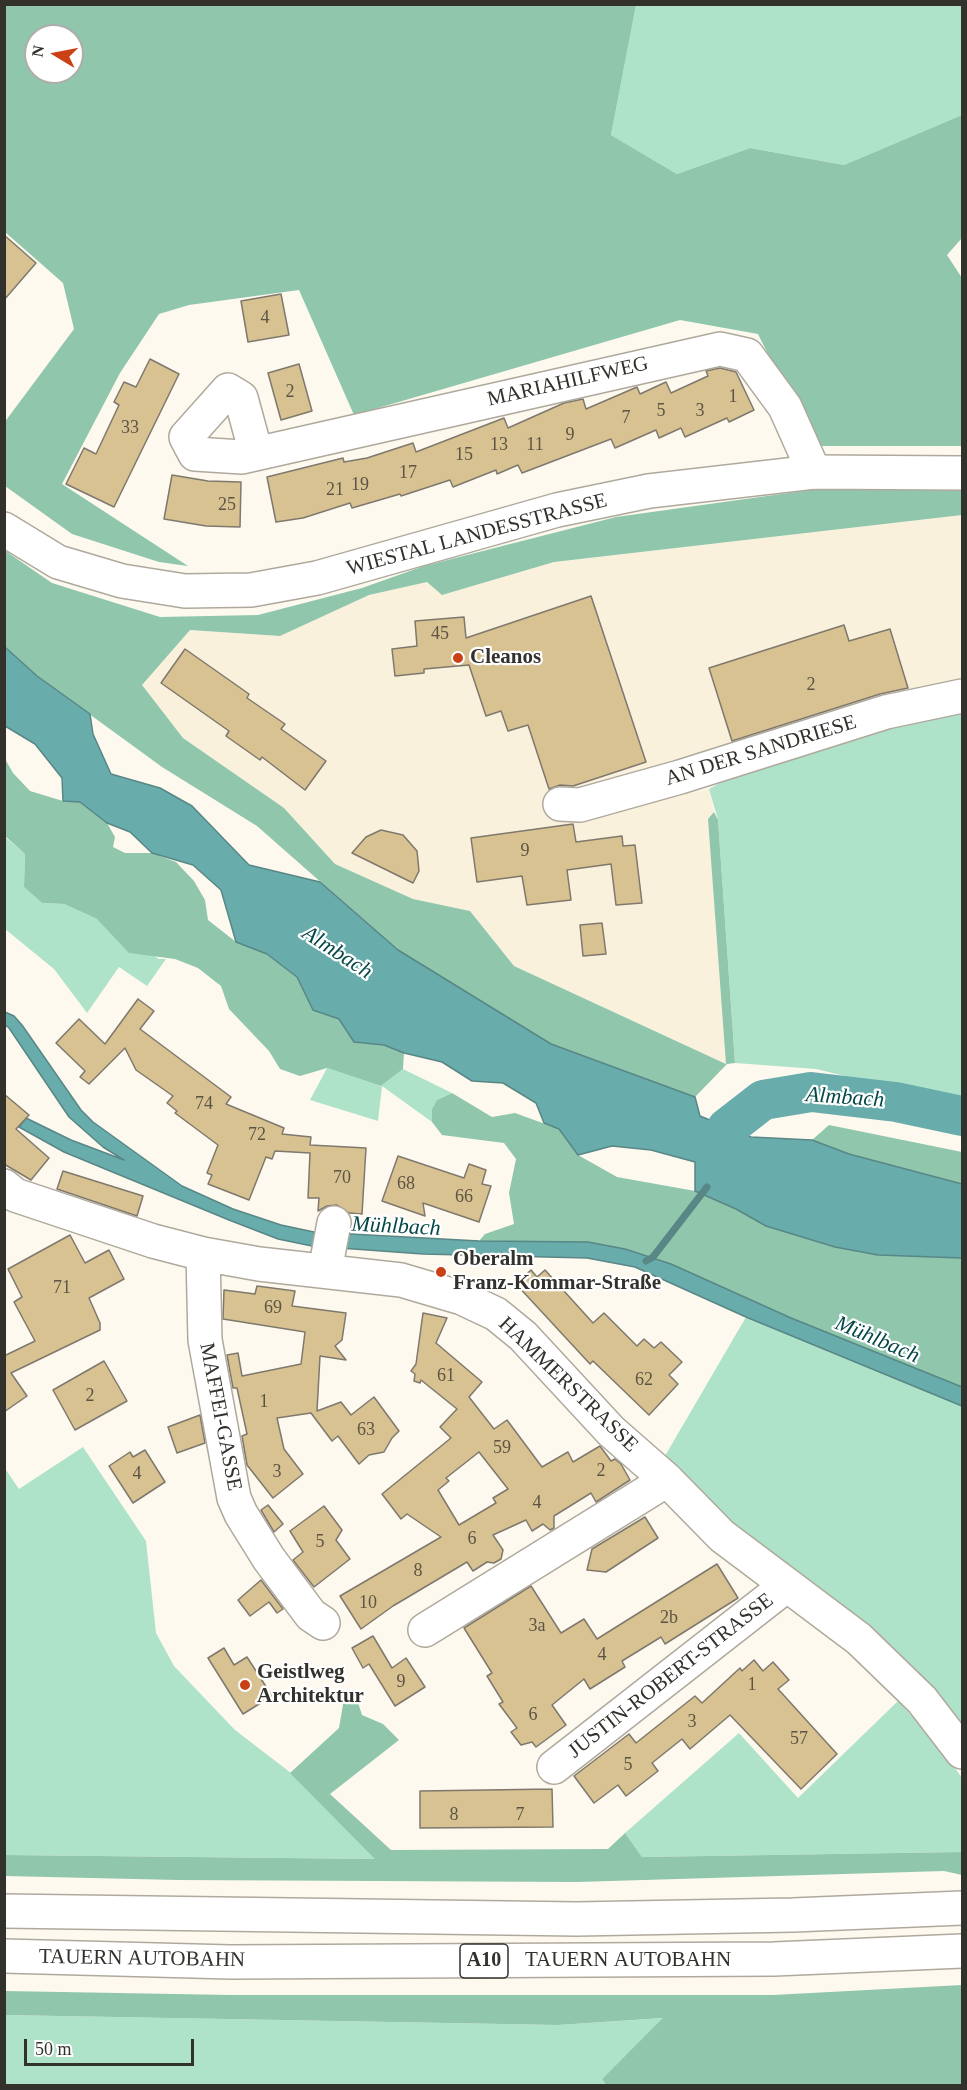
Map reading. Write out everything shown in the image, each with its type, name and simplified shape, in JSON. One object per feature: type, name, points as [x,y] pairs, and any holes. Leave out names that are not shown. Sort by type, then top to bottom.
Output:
[{"type":"main road","name":"MARIAHILFWEG","points":[[256,453],[720,349],[747,355],[785,406],[814,472]]},
{"type":"main road","name":"WIESTAL LANDESSTRASSE","points":[[4,529],[58,562],[122,581],[185,591],[251,590],[317,578],[557,510],[649,491],[814,472],[963,473]]},
{"type":"main road","name":"AN DER SANDRIESE","points":[[560,804],[580,805],[680,777],[886,712],[963,696]]},
{"type":"main road","name":"HAMMERSTRASSE","points":[[8,1200],[202,1254],[330,1247],[415,1283],[472,1302],[496,1314],[523,1336],[611,1431],[667,1480],[722,1536],[867,1647],[922,1700],[963,1752]]},
{"type":"main road","name":"MAFFEI-GASSE","points":[[202,1254],[205,1340],[234,1498],[241,1514],[269,1559],[311,1615],[323,1623]]},
{"type":"main road","points":[[424,1629],[667,1480]]},
{"type":"main road","name":"JUSTIN-ROBERT-STRASSE","points":[[554,1767],[787,1584]]},
{"type":"main road","name":"TAUERN AUTOBAHN","points":[[4,1911],[577,1919],[793,1915],[963,1908]]},
{"type":"main road","name":"TAUERN AUTOBAHN","points":[[4,1956],[231,1962],[479,1961],[774,1959],[963,1951]]},
{"type":"shaded area","points":[[962,515],[962,690],[600,813],[709,789],[714,812],[708,819],[727,1064],[514,966],[470,911],[413,899],[335,864],[284,808],[183,738],[141,685],[190,630],[280,636],[369,595],[428,582],[443,595],[554,562]]},
{"type":"green space","points":[[5,5],[636,5],[611,135],[677,174],[750,148],[844,165],[962,115],[962,238],[947,255],[962,278],[962,446],[813,446],[758,334],[680,320],[354,415],[299,290],[189,305],[159,314],[120,373],[62,484],[188,566],[159,562],[72,534],[5,486],[4,423],[74,329],[63,283],[5,232]]},
{"type":"green space","points":[[636,5],[962,5],[962,115],[844,165],[750,148],[677,174],[611,135]]},
{"type":"green space","points":[[846,485],[962,489],[962,515],[554,562],[442,595],[427,582],[369,595],[280,636],[190,630],[142,685],[183,738],[284,808],[335,864],[413,899],[470,911],[514,966],[726,1064],[708,819],[714,812],[718,820],[735,1063],[727,1064],[695,1097],[551,1044],[398,950],[257,826],[162,767],[37,676],[5,646],[4,550],[52,583],[160,617],[258,615],[362,588],[424,566],[616,517]]},
{"type":"green space","points":[[962,704],[962,1100],[952,1102],[816,1069],[735,1063],[718,820],[709,789],[755,764]]},
{"type":"green space","points":[[4,757],[13,773],[30,791],[63,801],[80,802],[107,823],[115,837],[113,847],[125,853],[152,853],[176,862],[194,881],[205,900],[208,920],[236,942],[267,954],[297,977],[313,1010],[339,1019],[354,1042],[384,1045],[404,1053],[403,1069],[381,1086],[327,1068],[300,1076],[280,1069],[269,1051],[229,1009],[221,986],[198,968],[175,959],[129,953],[97,919],[64,904],[42,903],[24,887],[25,854],[5,836]]},
{"type":"green space","points":[[4,836],[25,854],[24,887],[42,903],[64,904],[97,919],[159,959],[166,959],[147,986],[119,967],[87,1013],[54,969],[5,929]]},
{"type":"green space","points":[[327,1068],[381,1086],[403,1069],[452,1093],[437,1100],[432,1109],[432,1122],[382,1086],[378,1121],[310,1100]]},
{"type":"green space","points":[[452,1093],[492,1117],[515,1113],[559,1129],[578,1155],[617,1177],[695,1191],[736,1209],[766,1226],[878,1255],[962,1258],[962,1387],[791,1318],[671,1264],[625,1249],[588,1242],[479,1241],[485,1234],[514,1224],[509,1193],[516,1159],[504,1143],[442,1135],[432,1122],[432,1109],[437,1100]]},
{"type":"green space","points":[[829,1125],[962,1152],[962,1184],[849,1154],[812,1140]]},
{"type":"green space","points":[[746,1317],[962,1406],[962,1730],[662,1461]]},
{"type":"green space","points":[[83,1447],[146,1541],[156,1633],[174,1666],[235,1730],[291,1773],[376,1859],[5,1855],[4,1467],[19,1489]]},
{"type":"green space","points":[[354,1690],[362,1715],[383,1724],[399,1740],[330,1794],[391,1850],[608,1849],[625,1833],[642,1857],[962,1852],[962,1875],[944,1871],[577,1882],[178,1880],[5,1876],[5,1855],[375,1859],[290,1773],[339,1728],[344,1699]]},
{"type":"green space","points":[[898,1701],[938,1744],[962,1778],[962,1852],[642,1857],[625,1833],[739,1733],[798,1798]]},
{"type":"green space","points":[[962,1985],[962,2086],[606,2085],[602,2079],[663,2018],[558,2025],[4,2015],[5,1991],[231,1995],[773,1995]]},
{"type":"green space","points":[[5,2015],[558,2025],[664,2018],[602,2079],[606,2085],[5,2086]]},
{"type":"water","points":[[4,646],[37,676],[90,714],[93,734],[111,774],[160,788],[192,806],[249,865],[320,882],[398,950],[551,1044],[695,1097],[700,1116],[751,1137],[812,1140],[849,1154],[962,1184],[962,1258],[878,1255],[835,1247],[766,1226],[736,1209],[695,1191],[695,1162],[651,1150],[612,1146],[578,1155],[559,1129],[544,1123],[536,1103],[503,1083],[472,1081],[442,1062],[404,1053],[384,1045],[354,1042],[339,1019],[313,1010],[297,977],[267,954],[236,942],[221,890],[193,865],[152,853],[130,832],[107,823],[80,802],[63,801],[62,778],[35,744],[5,726]]},
{"type":"water","points":[[5,1012],[14,1016],[22,1025],[81,1110],[93,1122],[182,1186],[233,1209],[281,1225],[314,1232],[479,1241],[588,1242],[625,1249],[671,1264],[791,1318],[962,1387],[962,1406],[746,1317],[635,1267],[587,1258],[423,1254],[312,1246],[278,1239],[229,1220],[64,1152],[19,1127],[26,1118],[71,1140],[124,1160],[103,1147],[69,1117],[5,1025]]},
{"type":"building","points":[[4,235],[36,263],[4,300]]},
{"type":"building","points":[[281,294],[289,335],[248,342],[241,301]]},
{"type":"building","points":[[150,359],[179,374],[114,507],[66,484],[84,448],[96,454],[119,405],[114,402],[124,382],[136,387]]},
{"type":"building","points":[[299,364],[312,411],[281,420],[268,373]]},
{"type":"building","points":[[720,368],[736,372],[754,410],[729,422],[727,418],[685,437],[681,428],[659,438],[656,430],[615,448],[611,439],[522,473],[518,465],[497,474],[496,470],[453,487],[450,480],[401,496],[400,494],[352,508],[350,503],[303,518],[276,522],[267,477],[343,458],[344,462],[367,458],[413,443],[416,452],[504,418],[508,428],[564,403],[583,399],[586,409],[637,387],[640,394],[666,382],[671,393],[708,376],[706,371]]},
{"type":"building","points":[[172,475],[208,481],[241,482],[240,527],[206,526],[164,519]]},
{"type":"building","points":[[591,596],[646,762],[573,786],[560,785],[549,789],[528,725],[508,731],[501,711],[486,716],[469,665],[424,669],[424,673],[395,676],[392,649],[417,646],[415,621],[464,617],[466,638]]},
{"type":"building","points":[[844,625],[849,641],[890,629],[908,688],[880,694],[732,741],[709,668]]},
{"type":"building","points":[[185,649],[249,694],[247,698],[285,724],[281,729],[326,761],[305,790],[262,757],[260,760],[226,736],[229,731],[161,683]]},
{"type":"building","points":[[573,824],[576,842],[622,836],[623,846],[635,845],[642,903],[616,905],[611,864],[567,870],[571,900],[527,905],[522,876],[477,882],[471,838]]},
{"type":"building","points":[[381,830],[403,835],[417,851],[419,871],[413,883],[352,853],[366,837]]},
{"type":"building","points":[[602,923],[606,954],[583,956],[580,925]]},
{"type":"building","points":[[138,999],[154,1011],[140,1029],[231,1097],[226,1104],[284,1128],[282,1134],[311,1137],[310,1145],[366,1148],[362,1214],[349,1213],[337,1205],[327,1206],[318,1211],[319,1198],[308,1198],[310,1153],[275,1151],[272,1159],[266,1157],[249,1200],[208,1184],[212,1175],[207,1173],[218,1145],[175,1113],[177,1111],[167,1103],[173,1096],[136,1070],[125,1048],[89,1084],[80,1077],[85,1071],[56,1043],[79,1019],[105,1044]]},
{"type":"building","points":[[4,1094],[29,1115],[16,1129],[49,1158],[31,1180],[4,1164]]},
{"type":"building","points":[[398,1156],[464,1178],[469,1164],[486,1170],[482,1184],[491,1186],[479,1222],[423,1203],[425,1216],[382,1201]]},
{"type":"building","points":[[63,1171],[143,1196],[137,1216],[57,1189]]},
{"type":"building","points":[[70,1235],[85,1263],[109,1250],[124,1279],[89,1298],[100,1323],[100,1330],[11,1373],[27,1396],[4,1412],[4,1356],[35,1341],[14,1302],[22,1297],[8,1269]]},
{"type":"building","points":[[531,1270],[537,1277],[545,1270],[593,1323],[604,1313],[637,1346],[644,1339],[654,1348],[661,1342],[682,1362],[669,1375],[678,1384],[649,1415],[593,1361],[590,1364],[516,1284]]},
{"type":"building","points":[[257,1286],[295,1291],[292,1306],[346,1313],[342,1340],[335,1346],[346,1360],[320,1356],[317,1411],[341,1402],[351,1415],[374,1397],[399,1431],[384,1452],[369,1455],[359,1464],[338,1436],[332,1441],[311,1413],[277,1418],[284,1449],[303,1474],[273,1498],[247,1465],[242,1436],[247,1434],[237,1388],[233,1388],[227,1355],[238,1353],[242,1376],[301,1364],[305,1332],[223,1319],[224,1290],[255,1294]]},
{"type":"building","points":[[423,1313],[447,1318],[436,1343],[482,1382],[469,1397],[494,1429],[507,1420],[542,1467],[568,1452],[573,1462],[600,1446],[611,1461],[615,1459],[621,1464],[630,1480],[596,1502],[591,1493],[554,1516],[554,1528],[550,1530],[543,1524],[532,1531],[526,1520],[493,1535],[503,1550],[501,1559],[494,1563],[487,1562],[473,1571],[467,1562],[393,1606],[361,1629],[340,1596],[441,1537],[407,1514],[401,1519],[382,1494],[451,1438],[440,1427],[457,1409],[421,1380],[420,1383],[414,1381],[415,1374],[411,1371],[416,1364]],"holes":[[[479,1452],[508,1489],[493,1498],[496,1503],[459,1525],[438,1490],[449,1481],[446,1478]]]},
{"type":"building","points":[[104,1361],[127,1401],[75,1430],[53,1390]]},
{"type":"building","points":[[200,1415],[205,1443],[177,1453],[168,1427]]},
{"type":"building","points":[[145,1450],[165,1482],[133,1503],[109,1466],[130,1452],[133,1457]]},
{"type":"building","points":[[268,1505],[283,1524],[274,1532],[261,1510]]},
{"type":"building","points":[[324,1506],[342,1530],[336,1540],[350,1559],[314,1587],[293,1560],[303,1552],[290,1531]]},
{"type":"building","points":[[645,1517],[658,1538],[606,1572],[587,1570],[592,1549]]},
{"type":"building","points":[[717,1564],[738,1598],[665,1644],[661,1637],[622,1661],[625,1667],[590,1689],[584,1679],[552,1705],[566,1725],[536,1747],[532,1742],[521,1745],[511,1732],[517,1728],[499,1704],[503,1702],[487,1676],[492,1673],[464,1628],[531,1586],[561,1633],[584,1619],[597,1639]]},
{"type":"building","points":[[261,1580],[283,1609],[277,1613],[269,1602],[250,1616],[238,1600]]},
{"type":"building","points":[[373,1636],[392,1668],[406,1658],[425,1687],[395,1706],[369,1664],[363,1668],[352,1648]]},
{"type":"building","name":"Geistlweg Architektur","points":[[224,1648],[234,1665],[247,1657],[272,1696],[243,1714],[208,1658]]},
{"type":"building","points":[[754,1660],[763,1671],[773,1662],[789,1680],[778,1689],[837,1754],[801,1789],[730,1715],[690,1749],[682,1739],[652,1763],[658,1771],[626,1796],[618,1785],[594,1803],[574,1776],[629,1734],[636,1743],[695,1696],[702,1703],[740,1668],[742,1671]]},
{"type":"building","points":[[552,1789],[553,1827],[420,1828],[420,1791]]},
{"type":"waterway","name":"Almbach","points":[[714,1150],[727,1128],[763,1100],[811,1092],[896,1102],[962,1116]]},
{"type":"waterway","name":"Mühlbach","points":[[646,1261],[653,1257],[707,1187]]},
{"type":"place","name":"Cleanos","points":[[458,658]]},
{"type":"place","name":"Oberalm Franz-Kommar-Straße","points":[[441,1272]]},
{"type":"place","name":"Geistlweg Architektur","points":[[245,1685]]}]
